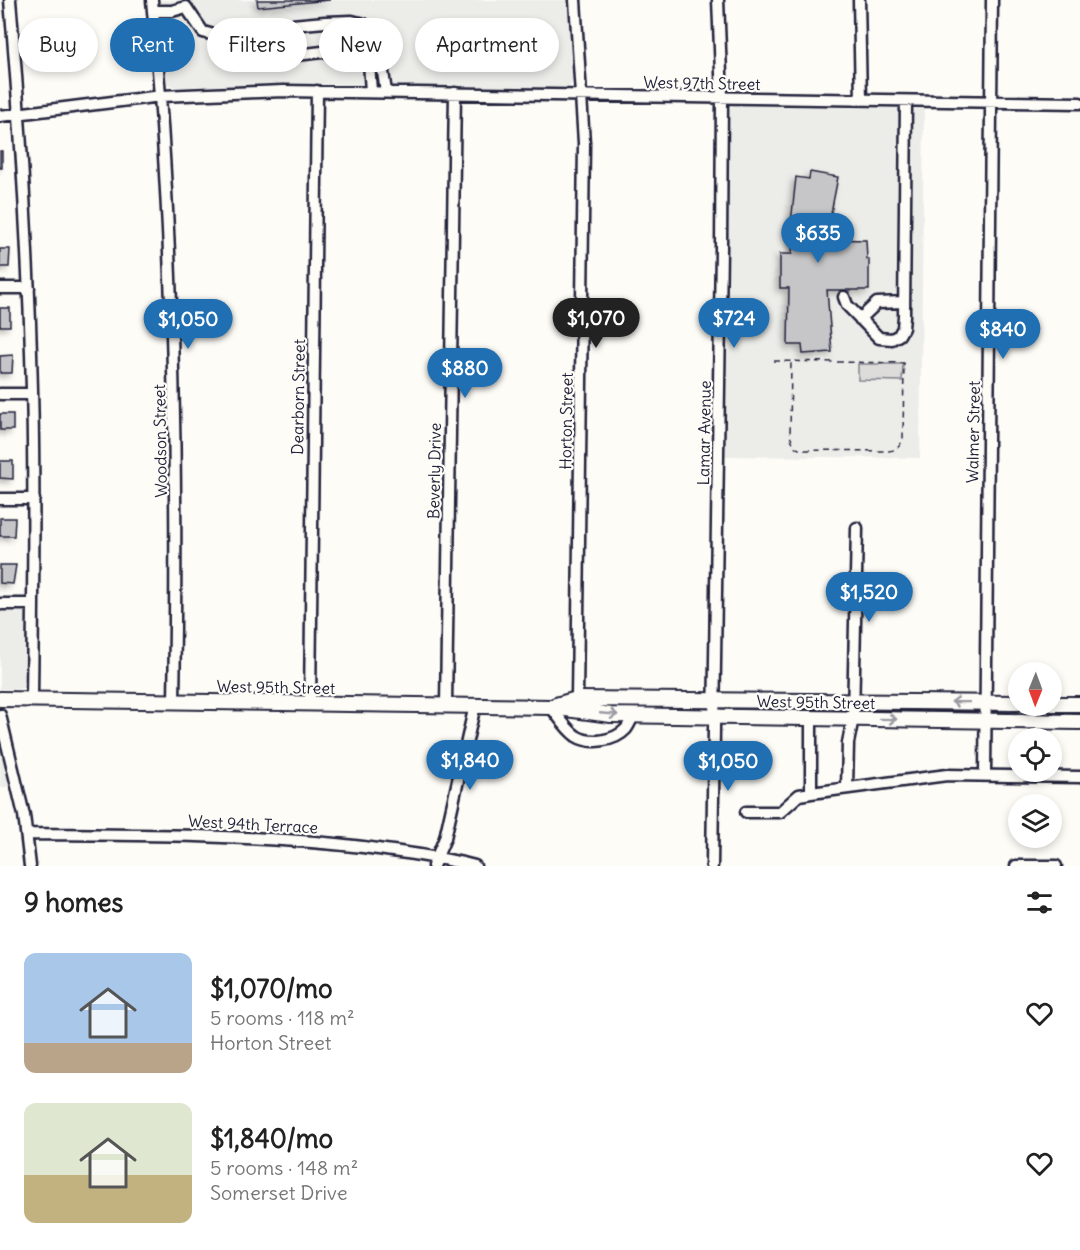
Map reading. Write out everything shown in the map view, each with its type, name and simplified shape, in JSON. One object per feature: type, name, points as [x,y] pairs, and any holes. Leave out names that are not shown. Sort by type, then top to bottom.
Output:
[{"type":"main road","name":"West 95th Street","points":[[0,699],[475,705],[551,707],[633,716],[1080,722]]},
{"type":"main road","name":"West 95th Street","points":[[551,707],[577,699],[1008,703]]},
{"type":"main road","points":[[1062,704],[1080,704]]},
{"type":"street","points":[[10,0],[29,288],[34,499],[32,700]]},
{"type":"street","name":"Horton Street","points":[[575,0],[584,142],[577,699]]},
{"type":"street","name":"Lamar Avenue","points":[[712,866],[722,98],[718,0]]},
{"type":"street","points":[[859,0],[861,100]]},
{"type":"street","name":"Walmer Street","points":[[985,775],[992,0]]},
{"type":"street","points":[[153,6],[172,11],[189,3],[203,32],[207,33]]},
{"type":"street","name":"Woodson Street","points":[[153,6],[161,96],[172,284],[176,515],[174,702]]},
{"type":"street","points":[[370,72],[372,92]]},
{"type":"street","points":[[383,72],[386,92]]},
{"type":"street","name":"West 97th Street","points":[[0,116],[161,96],[317,91],[1080,103]]},
{"type":"street","name":"Dearborn Street","points":[[310,704],[317,91]]},
{"type":"street","name":"Beverly Drive","points":[[446,705],[455,93]]},
{"type":"street","points":[[844,297],[847,305],[879,338],[892,339],[899,335],[903,328],[904,302],[906,101]]},
{"type":"street","points":[[0,288],[29,288]]},
{"type":"street","points":[[860,319],[877,303],[904,302]]},
{"type":"street","points":[[0,394],[32,394]]},
{"type":"street","points":[[0,499],[34,499]]},
{"type":"street","points":[[847,788],[848,743],[853,718],[857,528]]},
{"type":"street","points":[[0,604],[33,604]]},
{"type":"street","points":[[435,862],[445,838],[475,705]]},
{"type":"street","points":[[551,707],[566,727],[578,738],[594,741],[613,738],[626,729],[633,716]]},
{"type":"street","points":[[0,715],[14,767],[27,834],[30,866]]},
{"type":"street","points":[[811,718],[811,793]]},
{"type":"street","points":[[746,812],[780,812],[799,795],[947,775],[1080,777]]},
{"type":"street","name":"West 94th Terrace","points":[[27,834],[268,838],[316,841],[435,862],[475,866]]},
{"type":"street","points":[[1016,866],[1056,866]]},
{"type":"path","points":[[774,361],[791,361],[904,363],[903,438],[900,445],[888,451],[801,450],[795,447],[790,436],[791,361]]},
{"type":"shaded area","points":[[160,0],[568,0],[573,81],[568,88],[558,89],[324,84],[175,87],[167,84],[166,72],[195,72],[195,18],[162,18]]},
{"type":"shaded area","points":[[734,105],[924,109],[920,458],[724,456],[729,109]]},
{"type":"shaded area","points":[[858,364],[903,364],[902,381],[858,380]]},
{"type":"shaded area","points":[[0,612],[28,612],[27,681],[26,685],[20,689],[0,689]]},
{"type":"shaded area","points":[[0,732],[14,787],[0,787]]},
{"type":"building","points":[[257,0],[330,0],[258,7]]},
{"type":"building","points":[[0,151],[2,151],[2,168],[0,168]]},
{"type":"building","points":[[810,172],[838,177],[826,239],[866,240],[867,259],[869,259],[869,290],[827,290],[832,352],[803,354],[802,345],[788,345],[789,288],[780,288],[780,254],[792,254],[793,233],[790,233],[796,177],[809,179]]},
{"type":"building","points":[[0,249],[10,249],[9,267],[0,267]]},
{"type":"building","points":[[0,308],[10,308],[10,326],[0,326]]},
{"type":"building","points":[[13,355],[12,373],[0,373],[0,356]]},
{"type":"building","points":[[0,414],[13,414],[13,430],[0,430]]},
{"type":"building","points":[[0,461],[13,461],[13,479],[0,478]]},
{"type":"building","points":[[0,518],[15,518],[14,536],[0,536]]},
{"type":"building","points":[[0,565],[16,565],[13,584],[0,583]]}]
